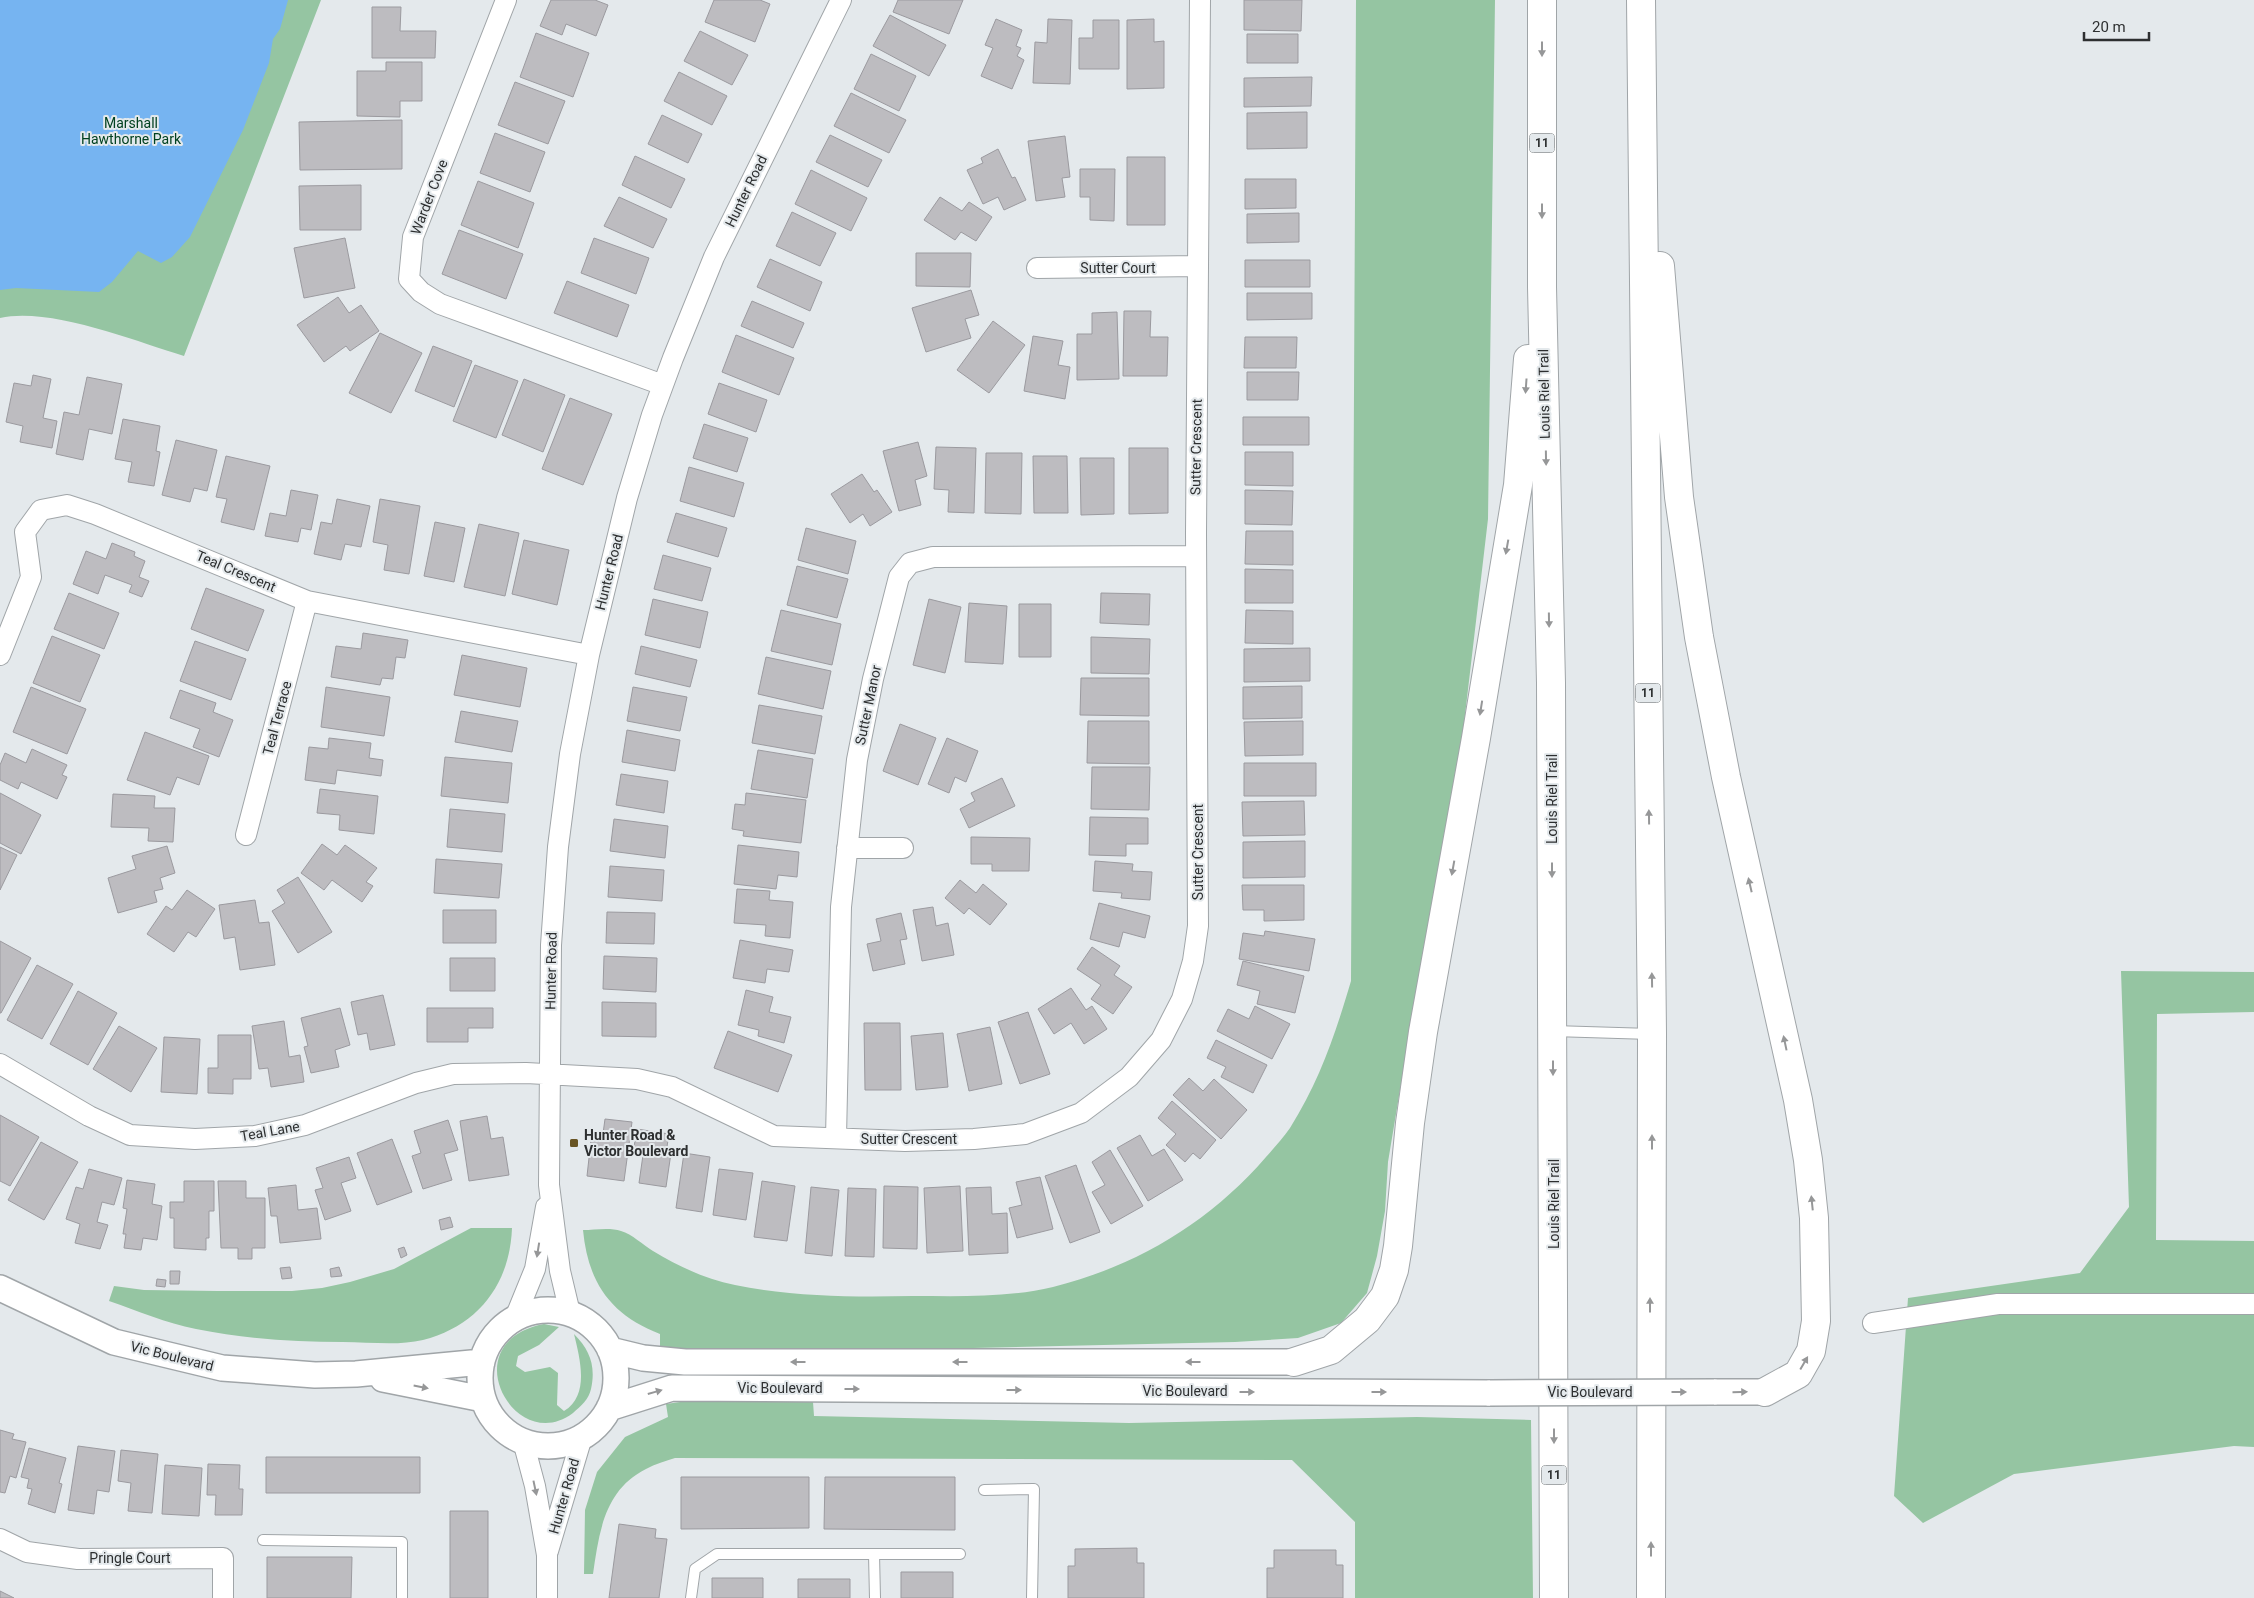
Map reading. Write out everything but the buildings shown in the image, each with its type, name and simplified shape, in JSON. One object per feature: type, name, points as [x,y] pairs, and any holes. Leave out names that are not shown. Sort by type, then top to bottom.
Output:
[{"type":"highway","name":"Louis Riel Trail","points":[[1542,0],[1542,287],[1551,683],[1554,1598]]},
{"type":"highway","name":"11","points":[[1641,0],[1652,1034],[1651,1598]]},
{"type":"highway","points":[[1641,32],[1679,497],[1698,637],[1726,777],[1798,1100],[1808,1160],[1814,1218],[1816,1321],[1811,1351],[1798,1374],[1765,1392]]},
{"type":"highway","points":[[1294,1362],[1331,1350],[1368,1320],[1385,1296],[1394,1270],[1410,1123],[1423,1032],[1476,738],[1518,485],[1530,328],[1542,287]]},
{"type":"street","name":"Warder Cove","points":[[506,0],[413,237],[409,279],[421,292],[440,304],[663,385]]},
{"type":"street","name":"Hunter Road","points":[[570,1313],[560,1271],[549,1185],[551,945],[558,847],[570,754],[589,656],[628,498],[663,385],[714,257],[841,0]]},
{"type":"street","name":"Sutter Crescent","points":[[550,1073],[636,1080],[672,1087],[774,1136],[905,1141],[974,1139],[1025,1134],[1082,1113],[1129,1077],[1162,1040],[1182,1000],[1193,961],[1198,926],[1196,556],[1200,0]]},
{"type":"street","name":"Sutter Court","points":[[1037,268],[1198,266]]},
{"type":"street","name":"Teal Crescent","points":[[0,655],[30,577],[25,532],[41,510],[68,505],[120,523],[307,601],[589,656]]},
{"type":"street","name":"Sutter Manor","points":[[836,1138],[841,907],[846,848],[857,760],[873,680],[899,577],[910,563],[933,557],[1196,556]]},
{"type":"street","name":"Teal Terrace","points":[[246,835],[307,601]]},
{"type":"street","points":[[846,848],[903,848]]},
{"type":"street","name":"Teal Lane","points":[[0,1064],[89,1116],[130,1135],[195,1139],[255,1136],[305,1125],[416,1083],[453,1074],[550,1073]]},
{"type":"street","name":"Hunter Road","points":[[515,1318],[535,1269],[549,1185]]},
{"type":"street","name":"Vic Boulevard","points":[[0,1288],[114,1342],[222,1368],[314,1375],[356,1374],[482,1362]]},
{"type":"street","points":[[1873,1323],[1998,1304],[2254,1304]]},
{"type":"street","points":[[551,1310],[570,1313],[586,1322],[600,1334],[610,1350],[616,1369],[615,1389],[609,1408],[597,1424],[582,1437],[563,1444],[543,1445],[523,1441],[506,1431],[492,1417],[483,1399],[480,1380],[482,1362],[489,1344],[500,1330],[515,1318],[532,1312],[551,1310]]},
{"type":"street","name":"Vic Boulevard","points":[[610,1350],[643,1358],[685,1362],[1294,1362]]},
{"type":"street","name":"Vic Boulevard","points":[[356,1374],[483,1399]]},
{"type":"street","name":"Vic Boulevard","points":[[609,1408],[672,1388],[1490,1393],[1765,1392]]},
{"type":"street","name":"Hunter Road","points":[[547,1556],[582,1437]]},
{"type":"street","name":"Hunter Road","points":[[523,1441],[535,1486],[547,1556],[547,1598]]},
{"type":"street","name":"Pringle Court","points":[[0,1539],[27,1552],[78,1559],[224,1558],[223,1598]]},
{"type":"lane","points":[[1553,1031],[1652,1034]]},
{"type":"lane","points":[[984,1490],[1034,1490],[1032,1598]]},
{"type":"lane","points":[[263,1540],[402,1542],[402,1598]]},
{"type":"lane","points":[[691,1598],[695,1570],[716,1554],[960,1554]]},
{"type":"lane","points":[[874,1554],[875,1598]]},
{"type":"green space","name":"Marshall Hawthorne Park","points":[[0,0],[321,0],[184,356],[117,334],[67,321],[43,317],[20,316],[0,318]]},
{"type":"green space","points":[[1356,0],[1495,0],[1488,519],[1459,766],[1437,874],[1388,1162],[1385,1211],[1377,1256],[1367,1293],[1341,1323],[1298,1338],[1235,1342],[664,1355],[660,1346],[660,1334],[628,1317],[615,1307],[605,1295],[590,1266],[583,1230],[607,1229],[621,1231],[662,1257],[702,1276],[735,1285],[779,1292],[845,1296],[966,1296],[1036,1291],[1084,1278],[1114,1267],[1143,1254],[1196,1221],[1221,1202],[1244,1180],[1290,1128],[1301,1110],[1333,1039],[1351,981]]},
{"type":"green space","points":[[2121,971],[2254,972],[2254,1012],[2157,1014],[2156,1240],[2254,1241],[2254,1447],[2234,1446],[2014,1474],[1923,1523],[1894,1496],[1908,1298],[2080,1273],[2129,1207]]},
{"type":"green space","points":[[471,1228],[512,1228],[510,1248],[505,1267],[487,1300],[475,1313],[443,1333],[423,1340],[394,1343],[324,1342],[287,1341],[233,1335],[174,1324],[109,1301],[114,1286],[144,1290],[217,1291],[292,1291],[322,1288],[394,1269]]},
{"type":"green space","points":[[544,1324],[559,1327],[539,1345],[518,1356],[516,1366],[525,1372],[550,1367],[558,1373],[557,1405],[564,1411],[572,1404],[580,1386],[579,1354],[574,1334],[588,1352],[593,1373],[590,1393],[584,1402],[573,1413],[551,1423],[531,1420],[514,1409],[502,1392],[497,1372],[501,1352],[516,1335]]},
{"type":"green space","points":[[694,1400],[813,1402],[814,1416],[1129,1423],[1417,1417],[1531,1420],[1533,1598],[1355,1598],[1355,1522],[1292,1460],[675,1458],[646,1469],[621,1488],[612,1501],[601,1528],[593,1574],[584,1574],[585,1510],[597,1472],[625,1437],[668,1417],[666,1404]]},
{"type":"water","name":"Marshall Hawthorne Park","points":[[0,0],[288,0],[280,29],[273,39],[269,63],[243,130],[190,237],[172,257],[161,263],[138,251],[112,282],[99,292],[16,288],[0,290]]},
{"type":"place","name":"Hunter Road & Victor Boulevard","points":[[574,1143]]}]
